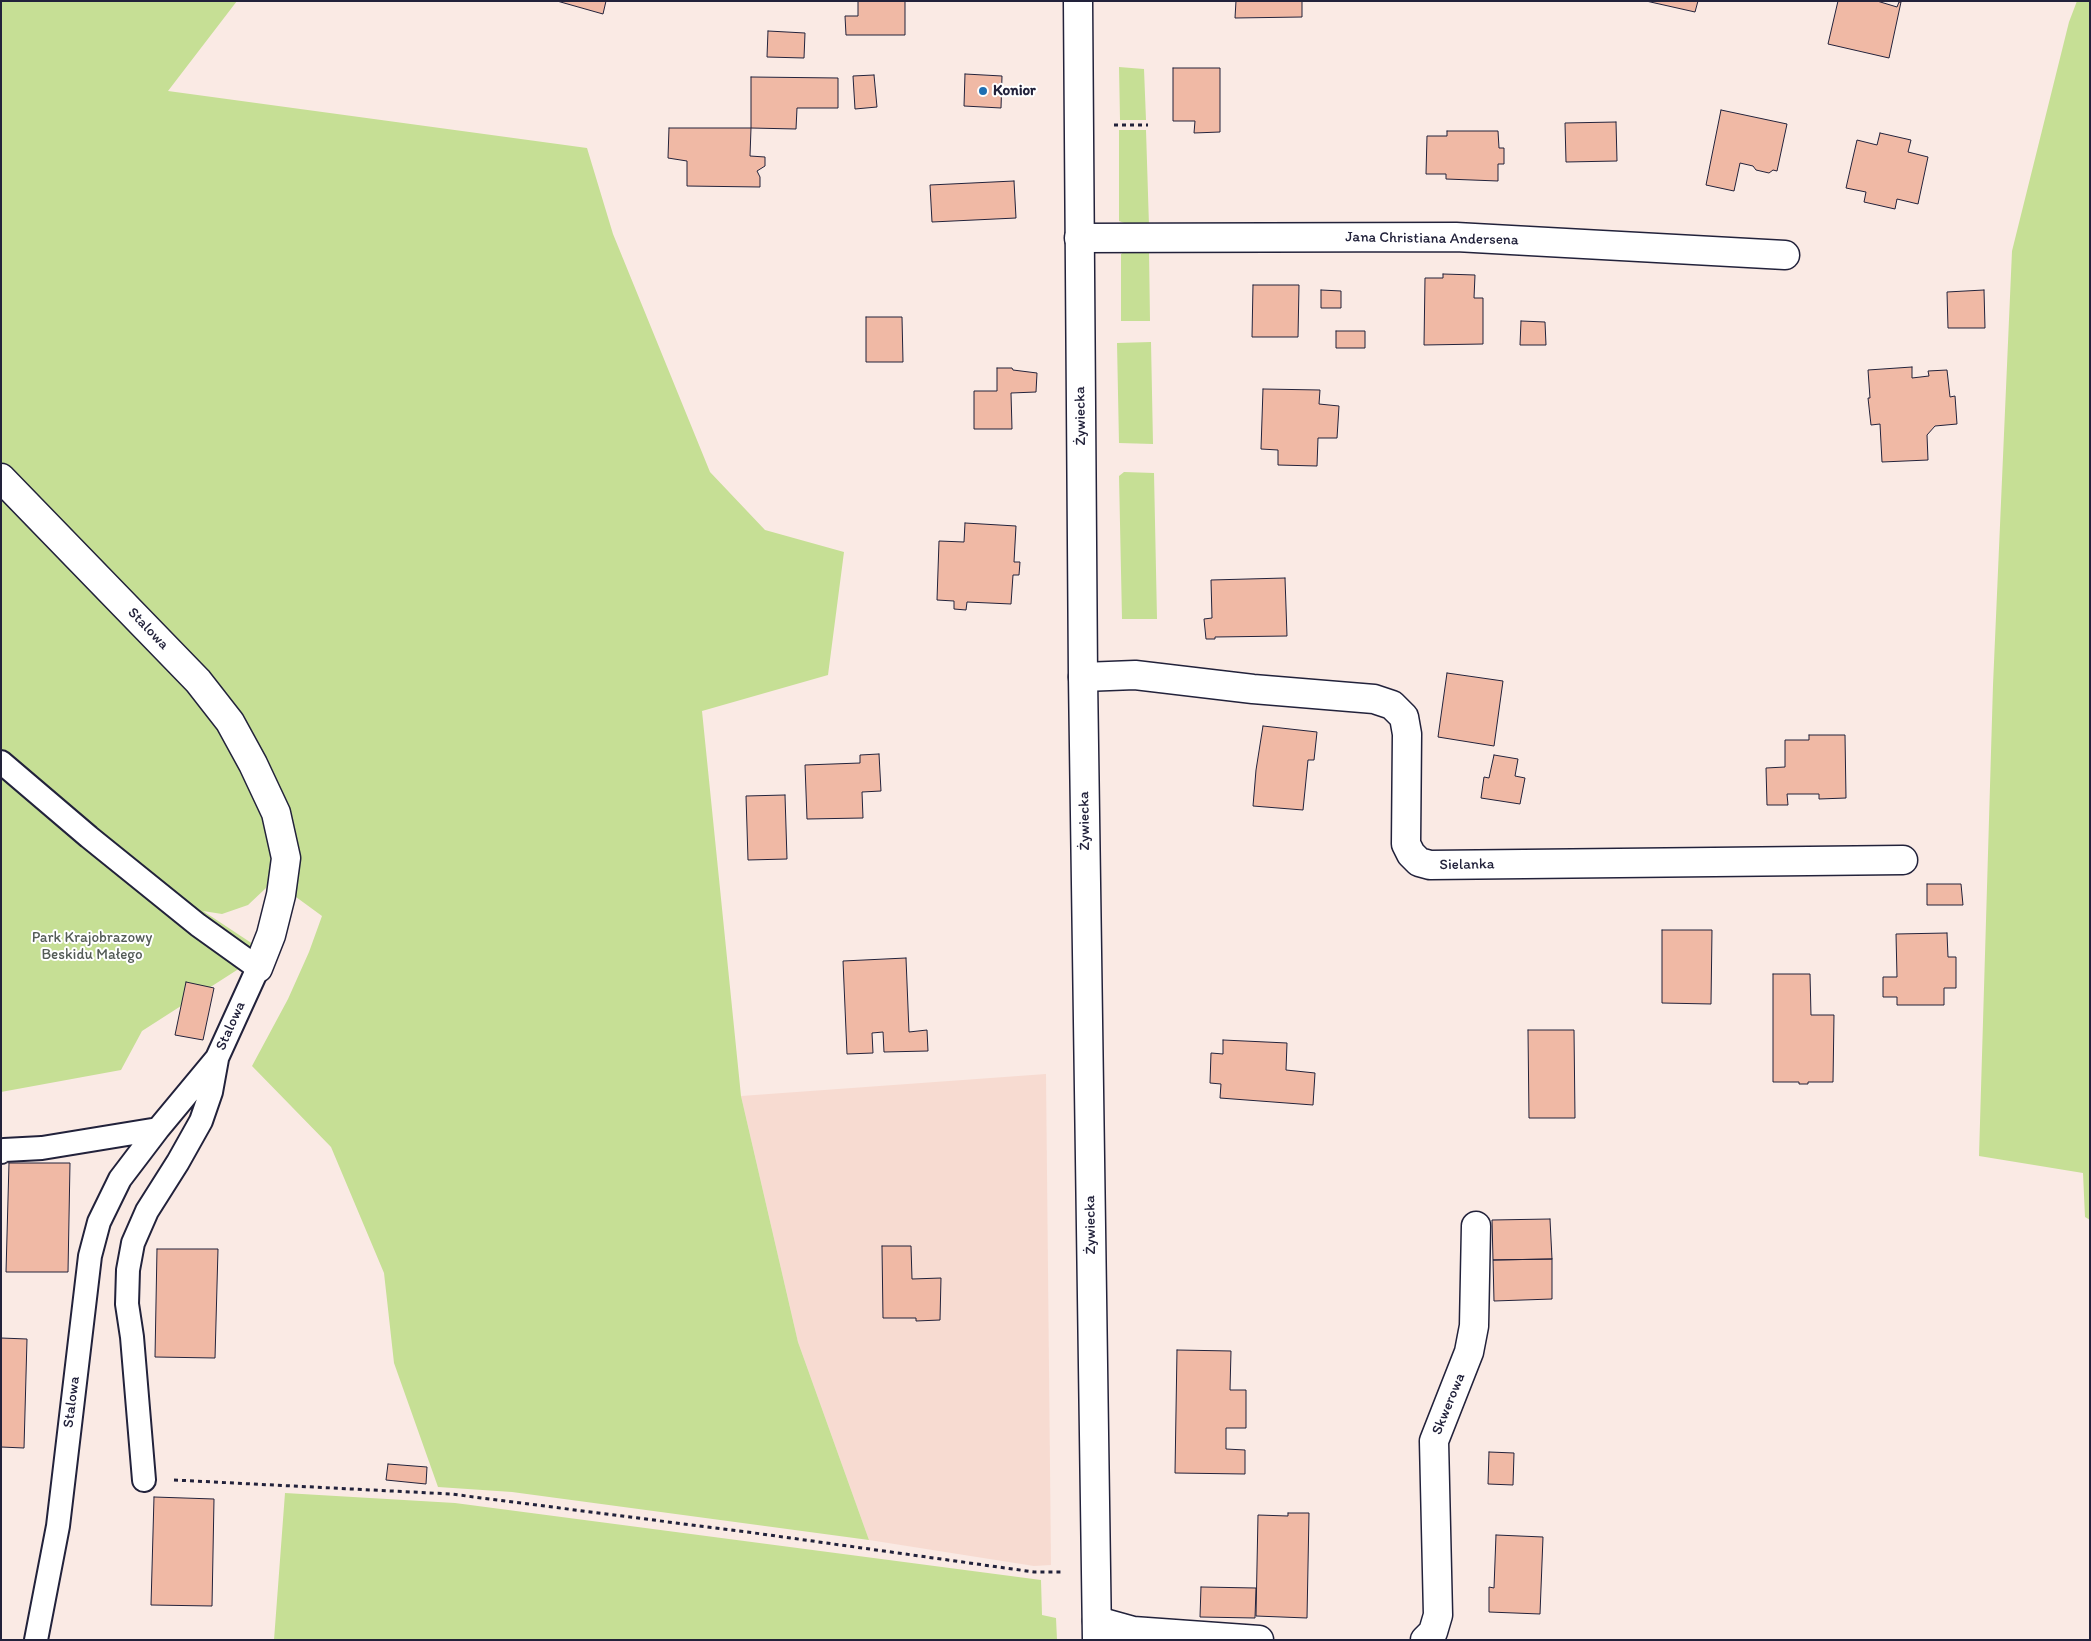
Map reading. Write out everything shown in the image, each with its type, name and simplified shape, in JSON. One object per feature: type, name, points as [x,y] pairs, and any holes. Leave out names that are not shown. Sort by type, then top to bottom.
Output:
[{"type":"street","name":"Żywiecka","points":[[1078,1],[1083,677],[1097,1630]]},
{"type":"street","name":"Jana Christiana Andersena","points":[[1079,238],[1456,237],[1785,255]]},
{"type":"street","name":"Stalowa","points":[[1,478],[198,681],[230,722],[253,764],[276,813],[286,858],[281,896],[271,935],[258,968]]},
{"type":"street","name":"Sielanka","points":[[1083,677],[1134,676],[1253,689],[1374,699],[1392,705],[1404,717],[1407,734],[1406,844],[1411,854],[1419,862],[1430,865],[1903,860]]},
{"type":"street","name":"Skwerowa","points":[[1425,1640],[1433,1632],[1438,1615],[1434,1441],[1469,1352],[1474,1326],[1476,1226]]},
{"type":"street","points":[[1097,1630],[1259,1640]]},
{"type":"lane","points":[[1,762],[89,837],[198,925],[258,968]]},
{"type":"lane","name":"Stalowa","points":[[36,1640],[58,1526],[90,1256],[99,1222],[120,1179],[158,1129],[217,1058],[258,968]]},
{"type":"lane","points":[[144,1480],[132,1337],[127,1304],[128,1270],[133,1243],[147,1211],[178,1162],[200,1121],[211,1092],[217,1058]]},
{"type":"lane","points":[[1,1152],[4,1150],[42,1148],[158,1129]]},
{"type":"path","points":[[1114,125],[1148,125]]},
{"type":"path","points":[[194,1480],[451,1494],[762,1534],[1034,1572],[1061,1572]]},
{"type":"shaded area","points":[[1046,1074],[1051,1565],[1034,1566],[869,1540],[798,1342],[741,1096]]},
{"type":"green space","points":[[1,1],[237,1],[168,91],[587,148],[613,234],[710,472],[765,530],[844,552],[828,675],[702,711],[741,1096],[798,1342],[869,1540],[512,1492],[438,1487],[394,1363],[384,1273],[331,1147],[252,1066],[288,999],[309,952],[322,916],[296,897],[297,856],[205,673],[1,462]]},
{"type":"green space","points":[[2077,1],[2090,1],[2090,1220],[2085,1217],[2083,1173],[1979,1156],[1993,685],[2012,251],[2069,22]]},
{"type":"green space","points":[[1119,67],[1144,69],[1146,120],[1120,120]]},
{"type":"green space","points":[[1119,130],[1146,130],[1149,226],[1132,226],[1119,221]]},
{"type":"green space","points":[[1129,249],[1149,250],[1150,321],[1121,321],[1121,254]]},
{"type":"green space","points":[[1151,342],[1153,444],[1119,443],[1117,343]]},
{"type":"green space","points":[[1124,472],[1154,473],[1157,619],[1122,619],[1119,476]]},
{"type":"green space","name":"Park Krajobrazowy Beskidu Małego","points":[[1,491],[194,689],[223,729],[271,826],[275,863],[266,888],[248,905],[222,914],[203,911],[265,952],[142,1031],[121,1070],[1,1092]]},
{"type":"green space","points":[[285,1493],[455,1503],[1041,1580],[1042,1615],[1056,1618],[1057,1640],[274,1640]]},
{"type":"building","points":[[557,1],[606,1],[603,14]]},
{"type":"building","points":[[858,1],[905,1],[905,35],[846,35],[845,16],[858,16]]},
{"type":"building","points":[[1236,1],[1302,1],[1302,17],[1235,18]]},
{"type":"building","points":[[1646,1],[1698,1],[1695,12]]},
{"type":"building","points":[[1838,1],[1877,1],[1897,7],[1899,2],[1901,2],[1889,58],[1828,44]]},
{"type":"building","points":[[768,31],[805,33],[804,58],[767,57]]},
{"type":"building","points":[[1173,68],[1220,68],[1220,132],[1194,133],[1195,121],[1173,121]]},
{"type":"building","name":"Konior","points":[[965,74],[1002,76],[1001,108],[964,106]]},
{"type":"building","points":[[874,75],[877,107],[855,109],[853,76]]},
{"type":"building","points":[[751,77],[838,78],[838,108],[797,108],[796,129],[751,128]]},
{"type":"building","points":[[1721,110],[1787,124],[1777,171],[1773,170],[1769,173],[1740,163],[1734,191],[1706,185]]},
{"type":"building","points":[[1616,122],[1617,161],[1566,162],[1565,123]]},
{"type":"building","points":[[669,128],[751,128],[750,156],[765,157],[765,166],[757,171],[760,177],[760,187],[687,186],[687,161],[668,158]]},
{"type":"building","points":[[1447,131],[1498,131],[1499,148],[1504,148],[1504,164],[1498,164],[1498,181],[1446,179],[1446,174],[1426,174],[1427,136],[1447,136]]},
{"type":"building","points":[[1880,133],[1911,140],[1908,152],[1928,157],[1918,204],[1897,199],[1895,209],[1864,202],[1866,192],[1846,188],[1857,140],[1877,145]]},
{"type":"building","points":[[1014,181],[1016,218],[932,222],[930,185]]},
{"type":"building","points":[[1443,274],[1475,275],[1474,298],[1483,298],[1483,344],[1424,345],[1425,278],[1443,278]]},
{"type":"building","points":[[1253,285],[1299,285],[1298,337],[1252,337]]},
{"type":"building","points":[[1321,290],[1341,291],[1341,308],[1321,308]]},
{"type":"building","points":[[1984,290],[1985,328],[1948,328],[1947,292]]},
{"type":"building","points":[[866,317],[902,317],[903,362],[866,362]]},
{"type":"building","points":[[1521,321],[1545,322],[1546,345],[1520,345]]},
{"type":"building","points":[[1336,331],[1365,331],[1365,348],[1336,348]]},
{"type":"building","points":[[1912,367],[1912,378],[1929,376],[1928,371],[1947,370],[1950,397],[1955,396],[1957,424],[1935,426],[1927,435],[1928,460],[1882,462],[1880,424],[1871,425],[1868,398],[1870,398],[1868,370]]},
{"type":"building","points":[[997,368],[1012,368],[1013,370],[1037,373],[1036,392],[1011,393],[1012,429],[974,429],[974,391],[997,391]]},
{"type":"building","points":[[1263,389],[1320,390],[1319,404],[1339,406],[1337,438],[1318,438],[1317,466],[1278,465],[1278,450],[1261,449]]},
{"type":"building","points":[[965,523],[1016,526],[1014,562],[1020,562],[1019,575],[1013,575],[1011,604],[967,602],[966,610],[954,609],[954,601],[937,600],[939,541],[964,542]]},
{"type":"building","points":[[1285,578],[1287,636],[1215,637],[1215,639],[1206,639],[1204,619],[1212,618],[1211,580]]},
{"type":"building","points":[[1447,673],[1503,681],[1494,746],[1438,737]]},
{"type":"building","points":[[1263,726],[1317,732],[1314,760],[1308,760],[1303,810],[1253,806]]},
{"type":"building","points":[[1809,735],[1845,735],[1846,798],[1819,799],[1819,794],[1787,794],[1788,805],[1767,805],[1766,768],[1785,767],[1785,740],[1809,740]]},
{"type":"building","points":[[879,754],[881,791],[862,792],[863,818],[807,819],[805,765],[860,763],[860,755]]},
{"type":"building","points":[[1494,755],[1518,759],[1515,776],[1525,778],[1520,804],[1481,798],[1484,777],[1489,778]]},
{"type":"building","points":[[785,795],[787,859],[748,860],[746,796]]},
{"type":"building","points":[[1927,884],[1961,884],[1963,905],[1927,905]]},
{"type":"building","points":[[1662,930],[1712,930],[1711,1004],[1662,1003]]},
{"type":"building","points":[[1947,933],[1948,957],[1956,957],[1956,988],[1944,988],[1944,1005],[1897,1005],[1897,997],[1883,997],[1883,977],[1897,977],[1896,934]]},
{"type":"building","points":[[906,958],[909,1032],[927,1030],[928,1051],[884,1052],[883,1032],[872,1033],[873,1053],[847,1054],[843,961]]},
{"type":"building","points":[[1773,974],[1810,974],[1811,1015],[1834,1015],[1833,1082],[1799,1084],[1799,1082],[1773,1082]]},
{"type":"building","points":[[186,982],[214,988],[203,1040],[175,1035]]},
{"type":"building","points":[[1528,1030],[1574,1030],[1575,1118],[1529,1118]]},
{"type":"building","points":[[1223,1040],[1287,1043],[1286,1070],[1315,1073],[1313,1105],[1220,1098],[1221,1084],[1210,1083],[1211,1053],[1223,1054]]},
{"type":"building","points":[[9,1163],[70,1163],[68,1272],[6,1272]]},
{"type":"building","points":[[1550,1219],[1552,1259],[1493,1260],[1492,1220]]},
{"type":"building","points":[[882,1246],[911,1246],[912,1279],[941,1278],[940,1320],[916,1321],[916,1318],[883,1318]]},
{"type":"building","points":[[157,1249],[218,1249],[215,1358],[155,1357]]},
{"type":"building","points":[[1552,1259],[1552,1299],[1494,1301],[1493,1260]]},
{"type":"building","points":[[1,1338],[27,1339],[24,1448],[1,1447]]},
{"type":"building","points":[[1177,1350],[1231,1351],[1230,1390],[1246,1390],[1246,1428],[1226,1428],[1226,1449],[1245,1450],[1245,1474],[1175,1473]]},
{"type":"building","points":[[1489,1452],[1514,1453],[1513,1485],[1488,1484]]},
{"type":"building","points":[[388,1464],[427,1467],[426,1484],[386,1480]]},
{"type":"building","points":[[154,1497],[214,1499],[212,1606],[151,1605]]},
{"type":"building","points":[[1288,1513],[1309,1513],[1307,1618],[1256,1616],[1258,1515],[1288,1516]]},
{"type":"building","points":[[1496,1535],[1543,1537],[1540,1614],[1489,1612],[1489,1587],[1494,1588]]},
{"type":"building","points":[[1201,1587],[1256,1588],[1255,1618],[1200,1617]]},
{"type":"place","name":"Konior","points":[[983,91]]}]
